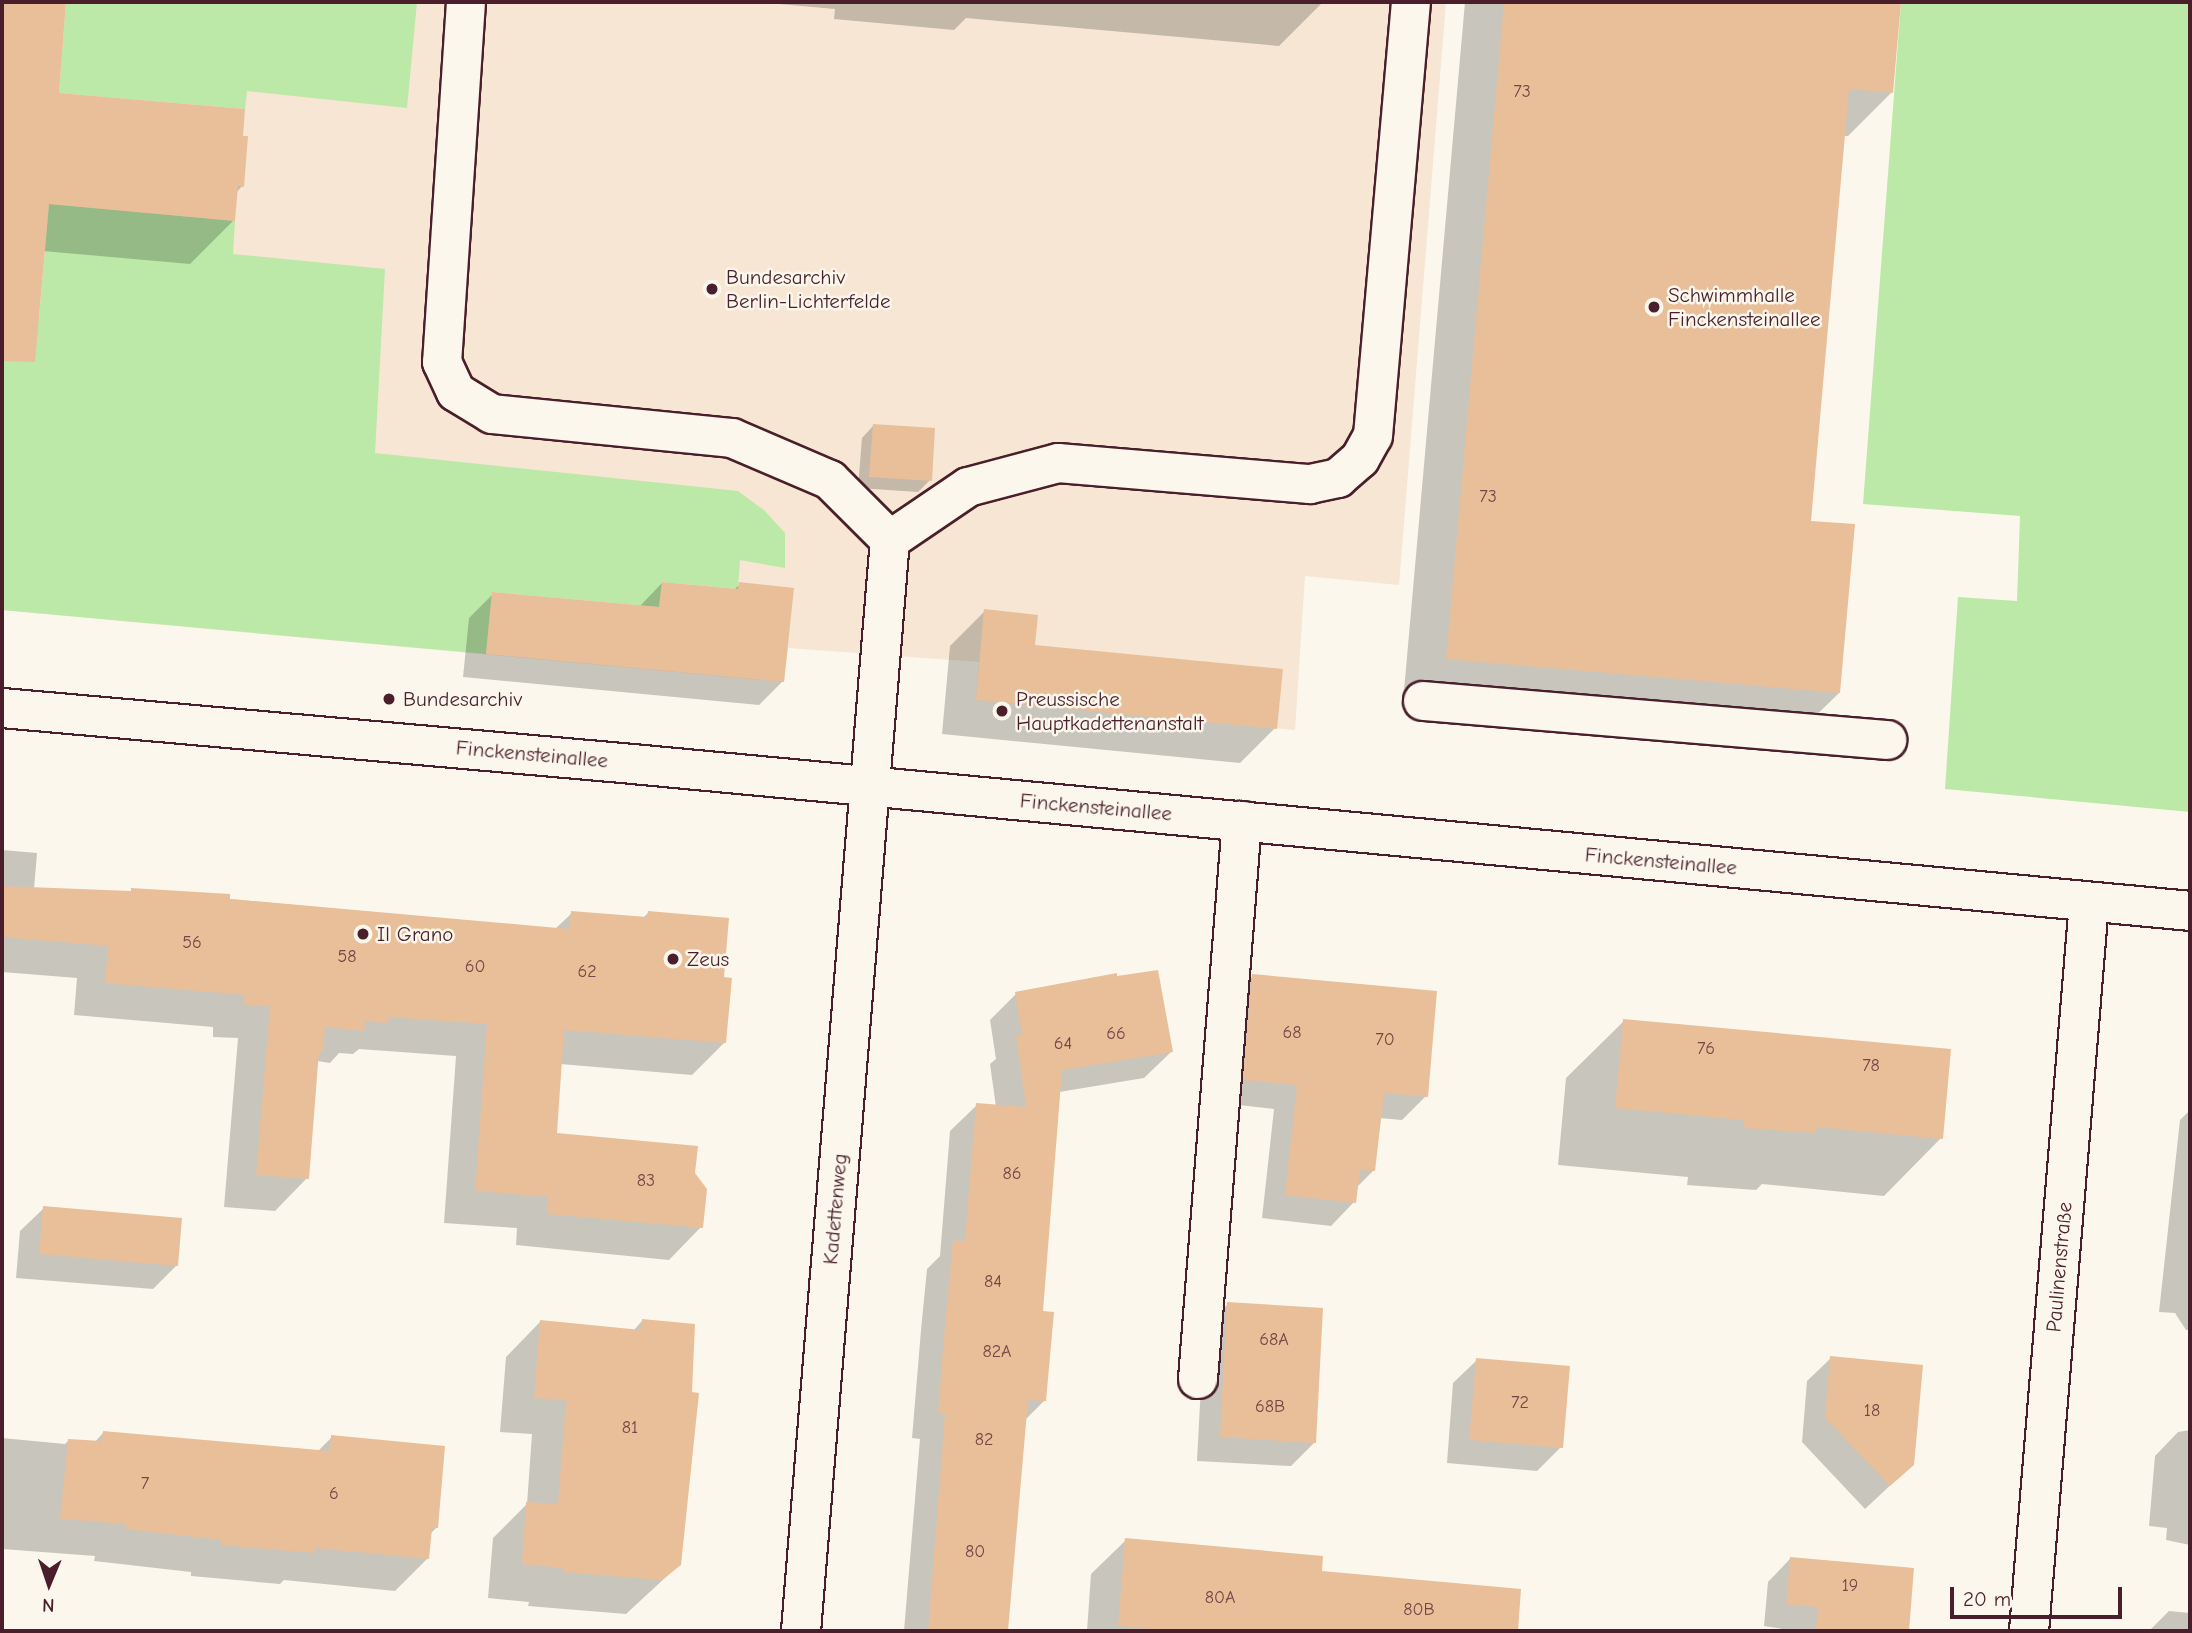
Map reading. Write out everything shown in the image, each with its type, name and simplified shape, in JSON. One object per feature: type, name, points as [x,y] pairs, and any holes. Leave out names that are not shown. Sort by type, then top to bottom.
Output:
[{"type":"street","points":[[466,2],[442,362],[456,392],[492,414],[732,438],[830,480],[890,540],[968,487],[1058,463],[1310,484],[1338,478],[1360,459],[1373,436],[1411,2]]},
{"type":"street","name":"Kadettenweg","points":[[801,1631],[890,540]]},
{"type":"street","points":[[1423,701],[1888,740]]},
{"type":"street","name":"Finckensteinallee","points":[[2,708],[2190,911]]},
{"type":"street","points":[[1198,1379],[1242,821]]},
{"type":"street","name":"Paulinenstraße","points":[[2029,1631],[2089,902]]},
{"type":"shaded area","name":"Bundesarchiv Berlin-Lichterfelde","points":[[2,2],[1446,2],[1399,585],[1305,576],[1295,730],[976,700],[979,662],[788,648],[784,682],[2,610]]},
{"type":"green space","points":[[66,2],[417,2],[407,108],[247,91],[245,109],[59,93]]},
{"type":"green space","points":[[1901,2],[2190,2],[2190,812],[1945,789],[1958,597],[2017,601],[2020,516],[1863,504]]},
{"type":"green space","points":[[49,204],[235,221],[233,254],[385,269],[375,453],[738,491],[765,511],[785,533],[785,568],[740,560],[738,589],[662,582],[659,607],[492,592],[486,654],[2,610],[2,315],[39,318]]},
{"type":"building","points":[[2,2],[66,2],[59,93],[245,109],[243,136],[248,136],[244,187],[238,186],[235,221],[49,204],[35,362],[2,361]]},
{"type":"building","name":"Schwimmhalle Finckensteinallee","points":[[1504,2],[1901,2],[1893,93],[1849,89],[1811,521],[1855,524],[1840,693],[1446,659]]},
{"type":"building","points":[[873,424],[935,428],[932,481],[869,477]]},
{"type":"building","points":[[662,582],[738,589],[739,582],[794,588],[784,682],[486,654],[492,592],[659,607]]},
{"type":"building","points":[[984,609],[1038,615],[1035,645],[1283,669],[1277,729],[976,700]]},
{"type":"building","points":[[2,886],[131,891],[131,888],[230,894],[230,899],[569,929],[571,911],[647,917],[648,911],[729,918],[724,977],[732,978],[726,1043],[564,1030],[557,1133],[698,1146],[695,1173],[707,1189],[703,1228],[547,1214],[549,1197],[475,1191],[487,1024],[388,1017],[387,1023],[365,1021],[364,1031],[325,1027],[323,1051],[319,1051],[309,1179],[256,1175],[270,1006],[244,1005],[245,995],[105,983],[108,946],[2,937]]},
{"type":"building","points":[[1158,970],[1173,1052],[1062,1070],[1043,1311],[1054,1312],[1046,1401],[1028,1400],[1008,1631],[928,1631],[945,1414],[938,1412],[947,1302],[953,1240],[965,1241],[976,1103],[1026,1107],[1016,1036],[1022,1035],[1015,992],[1117,973],[1117,976]]},
{"type":"building","points":[[1252,974],[1437,991],[1428,1097],[1384,1093],[1375,1171],[1360,1170],[1356,1203],[1285,1195],[1297,1085],[1243,1080]]},
{"type":"building","points":[[1623,1019],[1951,1049],[1943,1139],[1816,1127],[1815,1133],[1744,1128],[1744,1120],[1615,1108]]},
{"type":"building","points":[[43,1206],[182,1218],[178,1266],[39,1254]]},
{"type":"building","points":[[1227,1302],[1323,1308],[1316,1443],[1220,1437]]},
{"type":"building","points":[[642,1319],[695,1324],[692,1392],[699,1393],[681,1565],[662,1580],[562,1572],[563,1568],[522,1564],[526,1502],[558,1504],[566,1400],[534,1398],[540,1320],[641,1330]]},
{"type":"building","points":[[1830,1356],[1923,1365],[1914,1465],[1890,1486],[1825,1418]]},
{"type":"building","points":[[1476,1358],[1570,1366],[1563,1448],[1469,1440]]},
{"type":"building","points":[[103,1431],[330,1451],[331,1435],[445,1446],[438,1528],[432,1528],[429,1559],[315,1548],[314,1553],[222,1545],[222,1540],[126,1529],[126,1524],[60,1519],[68,1439],[102,1441]]},
{"type":"building","points":[[1125,1538],[1323,1556],[1322,1571],[1521,1589],[1518,1631],[1174,1631],[1118,1626]]},
{"type":"building","points":[[1790,1557],[1914,1568],[1909,1631],[1816,1631],[1818,1607],[1786,1604]]},
{"type":"place","name":"Bundesarchiv Berlin-Lichterfelde","points":[[712,289]]},
{"type":"place","name":"Schwimmhalle Finckensteinallee","points":[[1654,307]]},
{"type":"place","name":"Bundesarchiv","points":[[389,699]]},
{"type":"place","name":"Preussische Hauptkadettenanstalt","points":[[1002,711]]},
{"type":"place","name":"Il Grano","points":[[363,934]]},
{"type":"place","name":"Zeus","points":[[673,959]]}]
